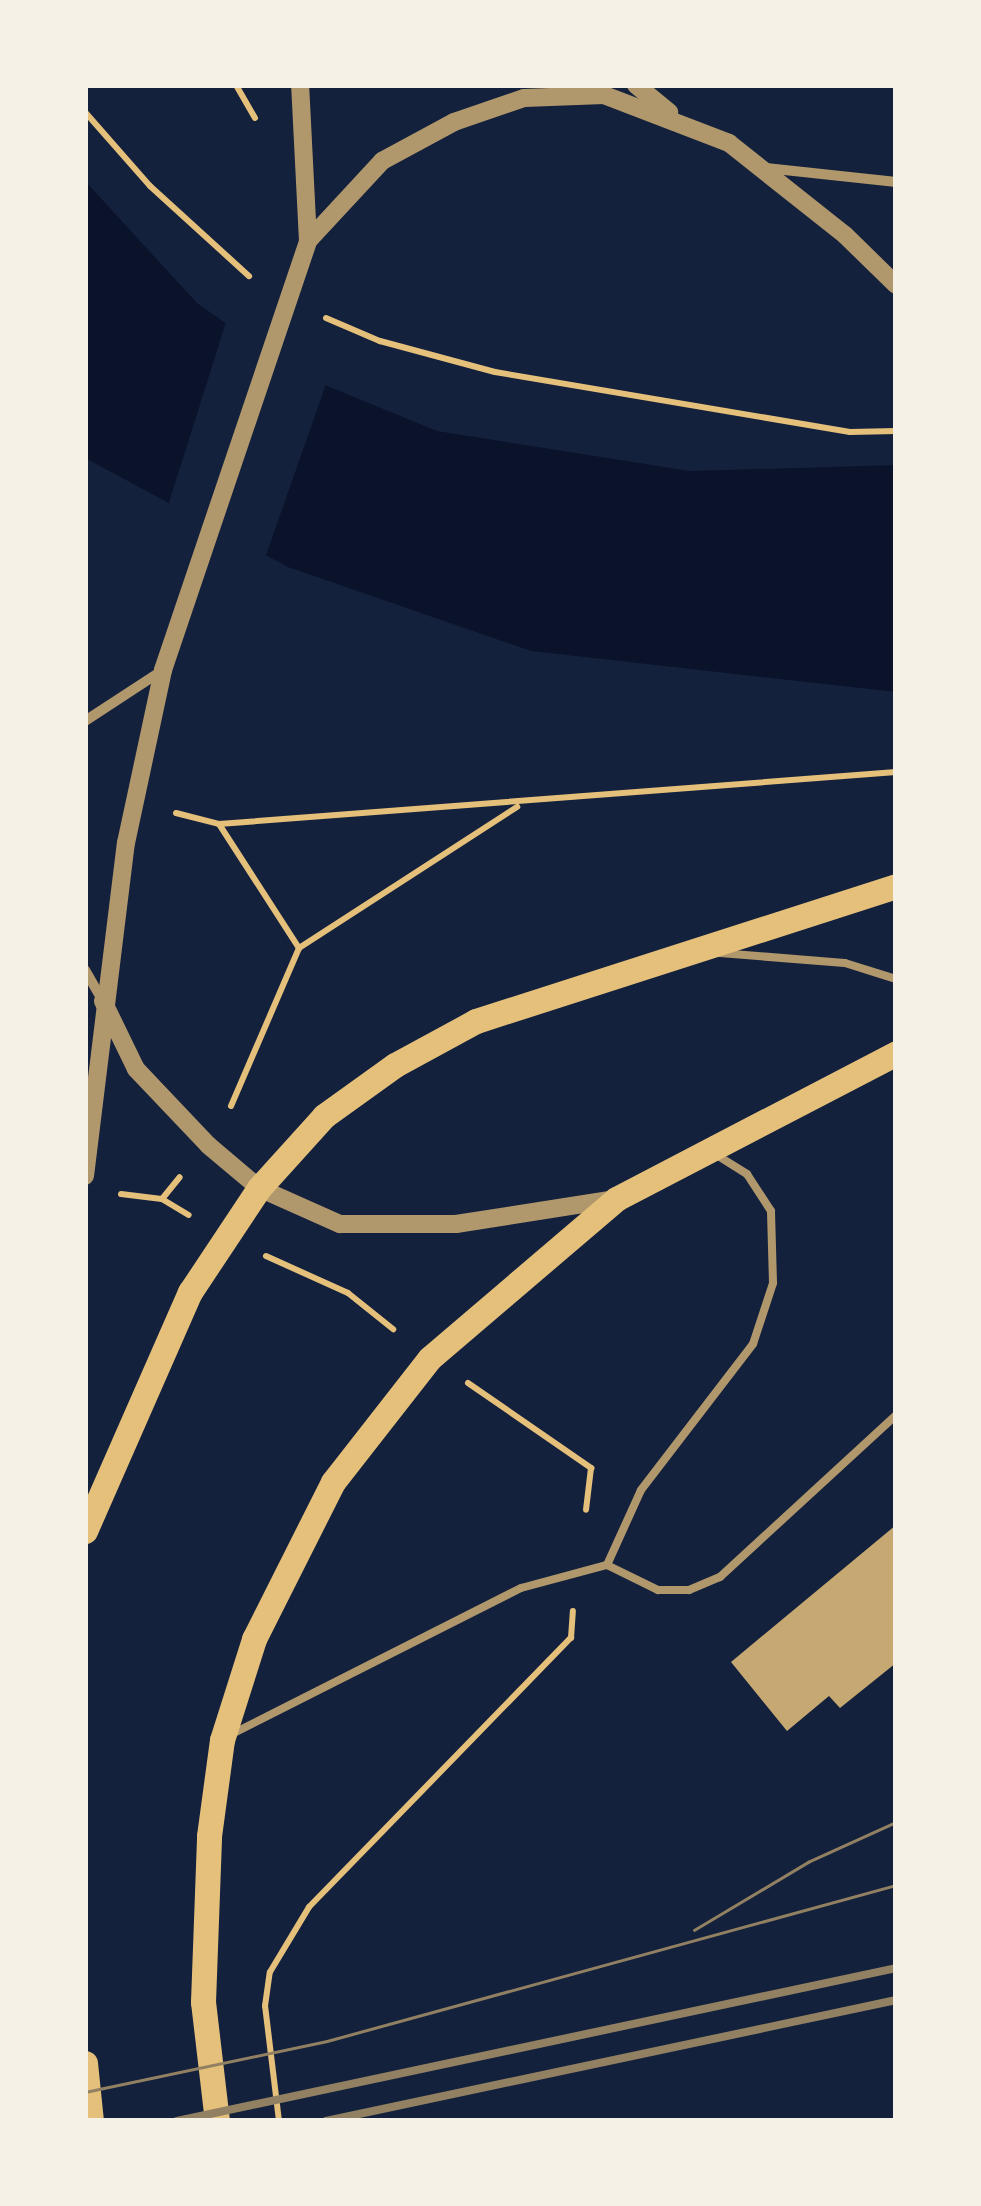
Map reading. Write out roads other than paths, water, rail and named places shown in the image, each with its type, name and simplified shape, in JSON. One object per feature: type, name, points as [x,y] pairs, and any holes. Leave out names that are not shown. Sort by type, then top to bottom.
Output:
[{"type":"main road","points":[[85,1531],[159,1356],[226,1238],[259,1188],[324,1116],[394,1065],[476,1022],[896,886]]},
{"type":"main road","points":[[217,2121],[202,2002],[208,1836],[222,1740],[254,1639],[333,1482],[430,1358],[616,1199],[896,1054]]},
{"type":"main road","points":[[85,2063],[91,2121]]},
{"type":"street","points":[[85,1176],[102,1000],[133,803],[163,670],[308,241],[300,85]]},
{"type":"street","points":[[636,85],[678,119],[765,168],[896,285]]},
{"type":"street","points":[[308,241],[382,161],[454,122],[524,98],[604,95],[678,119]]},
{"type":"street","points":[[765,168],[896,182]]},
{"type":"street","points":[[85,721],[163,670]]},
{"type":"street","points":[[85,970],[136,1069],[208,1146],[259,1188],[340,1224],[375,1229],[456,1224],[616,1199]]},
{"type":"lane","points":[[690,950],[845,964],[896,979]]},
{"type":"lane","points":[[607,1565],[641,1490],[753,1344],[773,1283],[771,1212],[747,1174],[706,1150]]},
{"type":"lane","points":[[222,1740],[522,1588],[607,1565],[658,1590],[689,1590],[720,1577],[896,1415]]},
{"type":"water","points":[[85,181],[197,303],[298,374],[437,431],[690,471],[896,465],[896,692],[531,651],[288,567],[85,458]]},
{"type":"tram line","points":[[694,1930],[808,1862],[896,1822]]},
{"type":"tram line","points":[[85,2092],[327,2041],[896,1885]]},
{"type":"railway","points":[[177,2121],[896,1968]]},
{"type":"railway","points":[[326,2121],[896,2000]]}]
